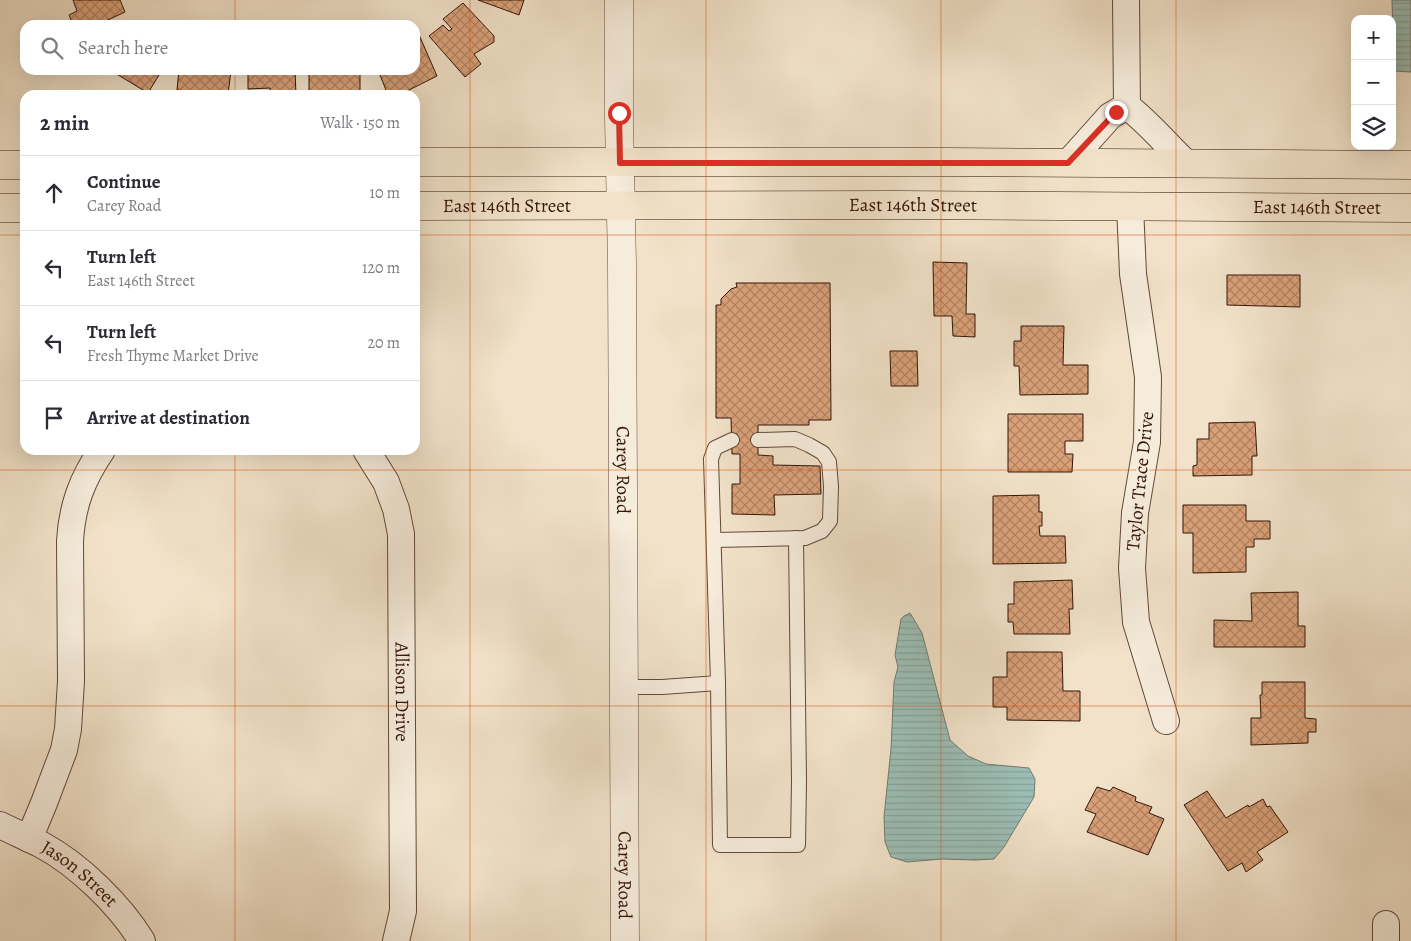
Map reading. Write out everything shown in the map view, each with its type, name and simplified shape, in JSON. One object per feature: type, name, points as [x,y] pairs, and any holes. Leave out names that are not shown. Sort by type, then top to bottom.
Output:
[{"type":"main road","points":[[420,162],[1411,165]]},
{"type":"main road","points":[[0,165],[20,165]]},
{"type":"main road","name":"East 146th Street","points":[[420,206],[897,205],[1411,208]]},
{"type":"main road","points":[[0,208],[20,208]]},
{"type":"street","name":"Carey Road","points":[[619,0],[626,941]]},
{"type":"street","points":[[1126,0],[1127,106]]},
{"type":"street","points":[[1068,163],[1110,116],[1127,106]]},
{"type":"street","points":[[1127,106],[1142,118],[1187,164]]},
{"type":"street","name":"Taylor Trace Drive","points":[[1130,206],[1133,274],[1148,378],[1147,442],[1135,513],[1132,568],[1136,622],[1166,721]]},
{"type":"street","points":[[29,839],[64,750],[68,729],[71,681],[70,541],[72,520],[79,490],[99,455]]},
{"type":"street","name":"Allison Drive","points":[[369,455],[386,482],[396,509],[401,534],[403,911],[396,941]]},
{"type":"street","name":"Jason Street","points":[[0,825],[44,846],[75,867],[105,894],[131,923],[142,941]]},
{"type":"lane","points":[[714,540],[805,538],[822,531],[830,522],[831,486],[829,462],[823,454],[795,439],[758,440]]},
{"type":"lane","points":[[732,440],[714,448],[711,459],[718,683],[720,845],[798,845],[796,538]]},
{"type":"lane","points":[[624,687],[662,687],[718,683]]},
{"type":"water","points":[[1392,0],[1411,0],[1411,72],[1396,71],[1396,15],[1392,15]]},
{"type":"water","points":[[910,613],[922,633],[950,740],[968,756],[986,764],[1029,768],[1035,779],[1034,797],[1004,847],[994,859],[942,859],[907,862],[891,857],[885,842],[884,817],[891,749],[894,682],[898,667],[895,655],[901,619]]},
{"type":"building","points":[[73,0],[120,0],[125,12],[108,20],[71,20],[69,15],[77,11]]},
{"type":"building","points":[[478,0],[524,0],[519,15]]},
{"type":"building","points":[[463,3],[494,36],[494,42],[474,54],[481,64],[465,77],[429,36],[443,25],[449,31],[452,29],[443,19]]},
{"type":"building","points":[[420,37],[437,76],[409,90],[386,90],[380,75],[420,75]]},
{"type":"building","points":[[118,75],[159,75],[150,90],[143,90]]},
{"type":"building","points":[[178,75],[230,75],[229,90],[177,90]]},
{"type":"building","points":[[248,75],[295,75],[296,90],[248,89]]},
{"type":"building","points":[[309,75],[360,75],[360,90],[309,90]]},
{"type":"building","points":[[933,262],[967,263],[966,314],[975,314],[975,337],[953,336],[952,316],[934,316]]},
{"type":"building","points":[[1227,275],[1300,275],[1300,307],[1227,305]]},
{"type":"building","points":[[736,283],[830,283],[831,420],[809,420],[809,425],[758,425],[758,455],[773,456],[773,465],[820,466],[821,494],[774,495],[775,515],[732,514],[732,484],[740,484],[740,454],[732,454],[731,418],[716,418],[716,305],[721,305],[721,299],[731,289],[737,287]]},
{"type":"building","points":[[1021,326],[1064,326],[1063,365],[1088,365],[1088,394],[1020,395],[1019,366],[1014,366],[1014,341],[1021,341]]},
{"type":"building","points":[[890,351],[917,351],[918,386],[891,386]]},
{"type":"building","points":[[1008,414],[1083,414],[1083,441],[1065,441],[1065,454],[1073,454],[1072,472],[1008,472]]},
{"type":"building","points":[[1255,422],[1257,456],[1252,456],[1252,475],[1193,476],[1193,466],[1197,465],[1197,439],[1209,439],[1209,423]]},
{"type":"building","points":[[1039,495],[1039,512],[1042,512],[1042,526],[1039,526],[1040,536],[1065,536],[1066,563],[993,564],[993,496]]},
{"type":"building","points":[[1183,505],[1246,505],[1246,521],[1270,521],[1270,539],[1254,539],[1254,547],[1246,547],[1246,572],[1193,573],[1193,533],[1183,533]]},
{"type":"building","points":[[1072,580],[1073,609],[1069,609],[1070,634],[1014,634],[1013,622],[1008,622],[1008,604],[1014,604],[1014,582]]},
{"type":"building","points":[[1298,592],[1298,626],[1305,626],[1305,647],[1214,647],[1214,620],[1252,621],[1251,593]]},
{"type":"building","points":[[1007,652],[1062,652],[1063,691],[1080,691],[1080,721],[1007,720],[1007,707],[993,707],[993,677],[1007,677]]},
{"type":"building","points":[[1262,682],[1305,682],[1305,718],[1316,719],[1316,732],[1308,732],[1308,743],[1251,745],[1251,718],[1261,718],[1260,695],[1262,695]]},
{"type":"building","points":[[1097,787],[1110,791],[1113,787],[1136,797],[1135,801],[1152,807],[1149,813],[1164,819],[1148,855],[1087,832],[1096,814],[1085,810]]},
{"type":"building","points":[[1207,791],[1226,818],[1248,805],[1249,807],[1263,799],[1267,807],[1270,806],[1288,832],[1257,852],[1263,860],[1246,872],[1242,863],[1228,871],[1184,805]]},
{"type":"route","points":[[619,113],[620,163],[1068,163],[1110,116],[1116,112]]}]
